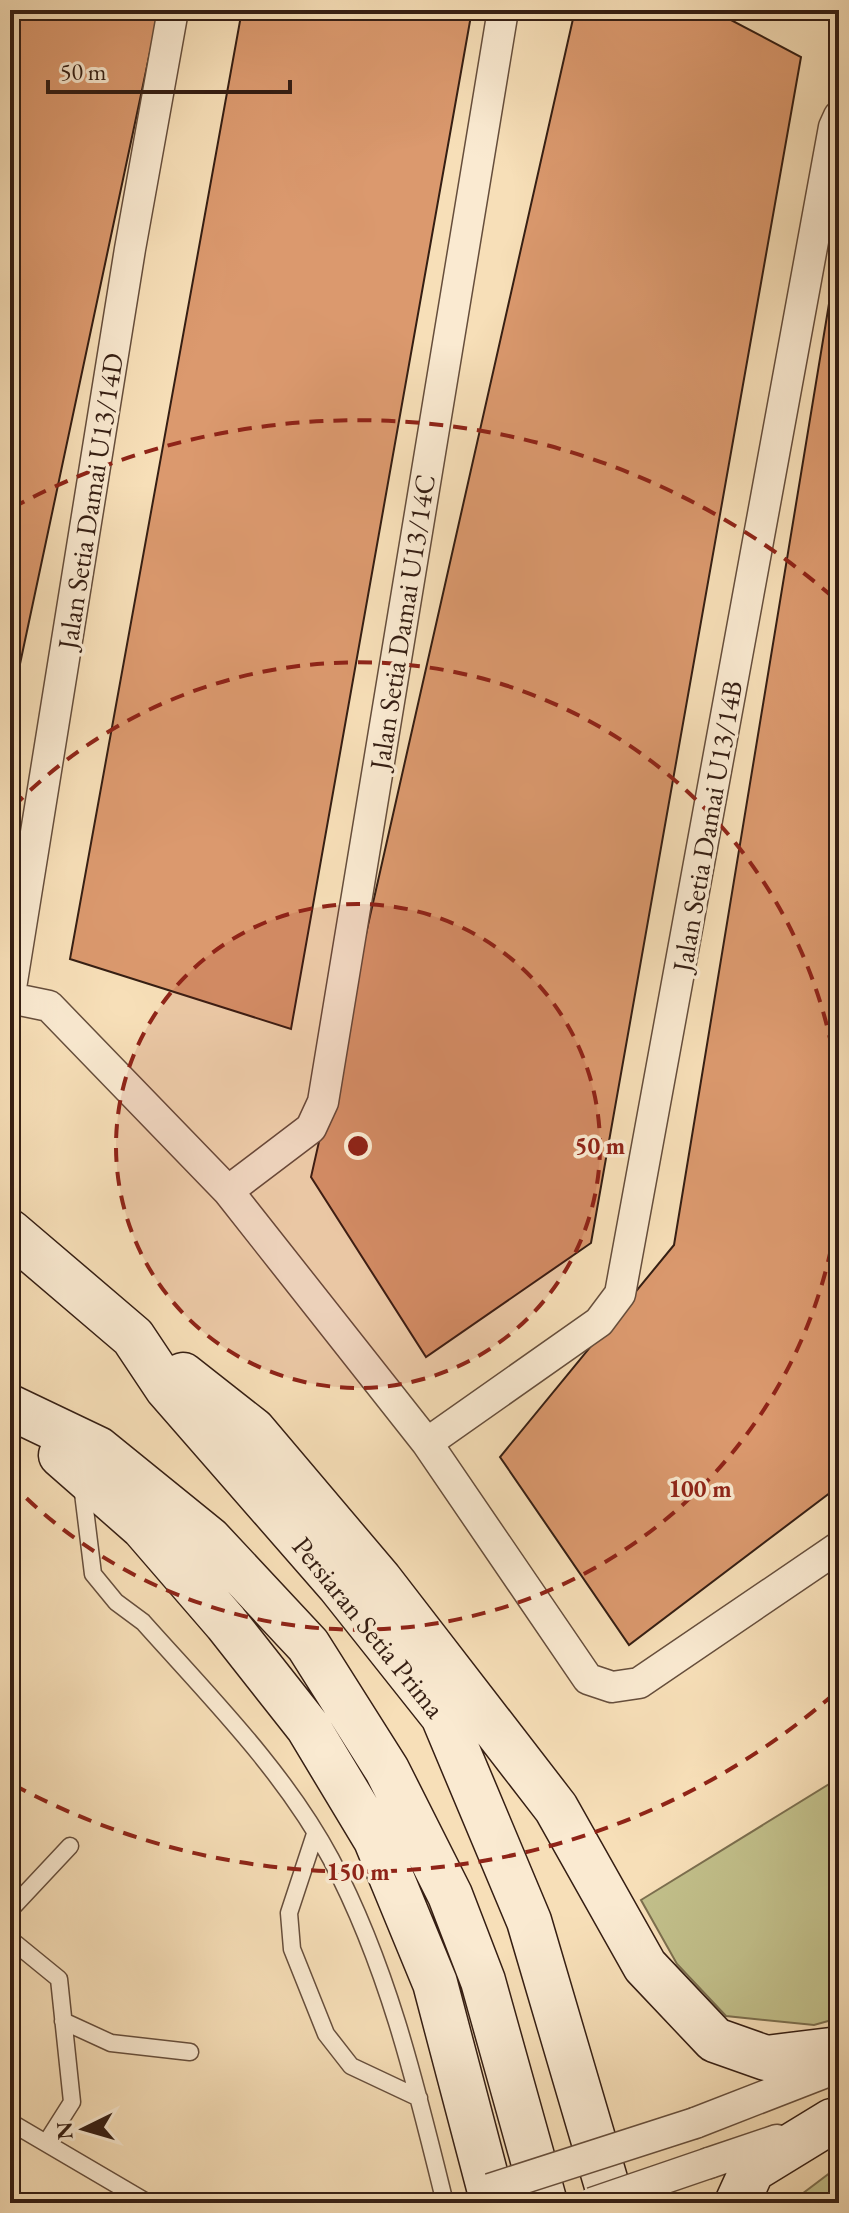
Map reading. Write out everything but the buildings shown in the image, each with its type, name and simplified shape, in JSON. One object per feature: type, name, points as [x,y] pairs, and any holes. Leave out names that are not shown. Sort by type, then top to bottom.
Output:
[{"type":"street","name":"Jalan Setia Damai U13/14D","points":[[10,996],[130,249],[173,10]]},
{"type":"street","name":"Jalan Setia Damai U13/14C","points":[[228,1191],[311,1128],[323,1102],[503,10]]},
{"type":"street","name":"Jalan Setia Damai U13/14B","points":[[427,1443],[599,1322],[620,1294],[831,143],[839,116]]},
{"type":"street","points":[[10,996],[49,1006],[228,1191],[427,1443],[588,1679],[612,1687],[639,1683],[839,1547]]},
{"type":"street","name":"Persiaran Setia Prima","points":[[10,1232],[133,1337],[167,1388],[339,1585],[443,1716],[529,1921],[612,2203]]},
{"type":"street","points":[[133,1337],[253,1430],[380,1580],[556,1808],[645,1966],[715,2040],[766,2058],[839,2049]]},
{"type":"street","points":[[10,1407],[143,1527],[226,1623],[308,1727],[376,1840],[435,1983],[492,2196],[839,2067]]},
{"type":"street","points":[[10,1407],[98,1449],[209,1539],[308,1645],[387,1770],[450,1895],[483,1981],[545,2203]]},
{"type":"street","points":[[592,2203],[835,2119]]},
{"type":"street","points":[[737,2203],[752,2170],[835,2119]]},
{"type":"lane","points":[[81,1474],[93,1574],[116,1602],[143,1622],[198,1683],[281,1783],[330,1858],[379,1963],[419,2098],[445,2203]]},
{"type":"lane","points":[[315,1834],[289,1913],[292,1949],[326,2034],[351,2066],[419,2098]]},
{"type":"lane","points":[[10,1910],[70,1846]]},
{"type":"lane","points":[[10,1939],[59,1979],[72,2102],[46,2143]]},
{"type":"lane","points":[[63,2021],[111,2043],[190,2052]]},
{"type":"lane","points":[[10,2122],[148,2203]]},
{"type":"shaded area","points":[[839,1778],[839,2018],[814,2025],[726,2016],[677,1964],[641,1900]]},
{"type":"shaded area","points":[[839,2166],[839,2203],[790,2203]]}]
